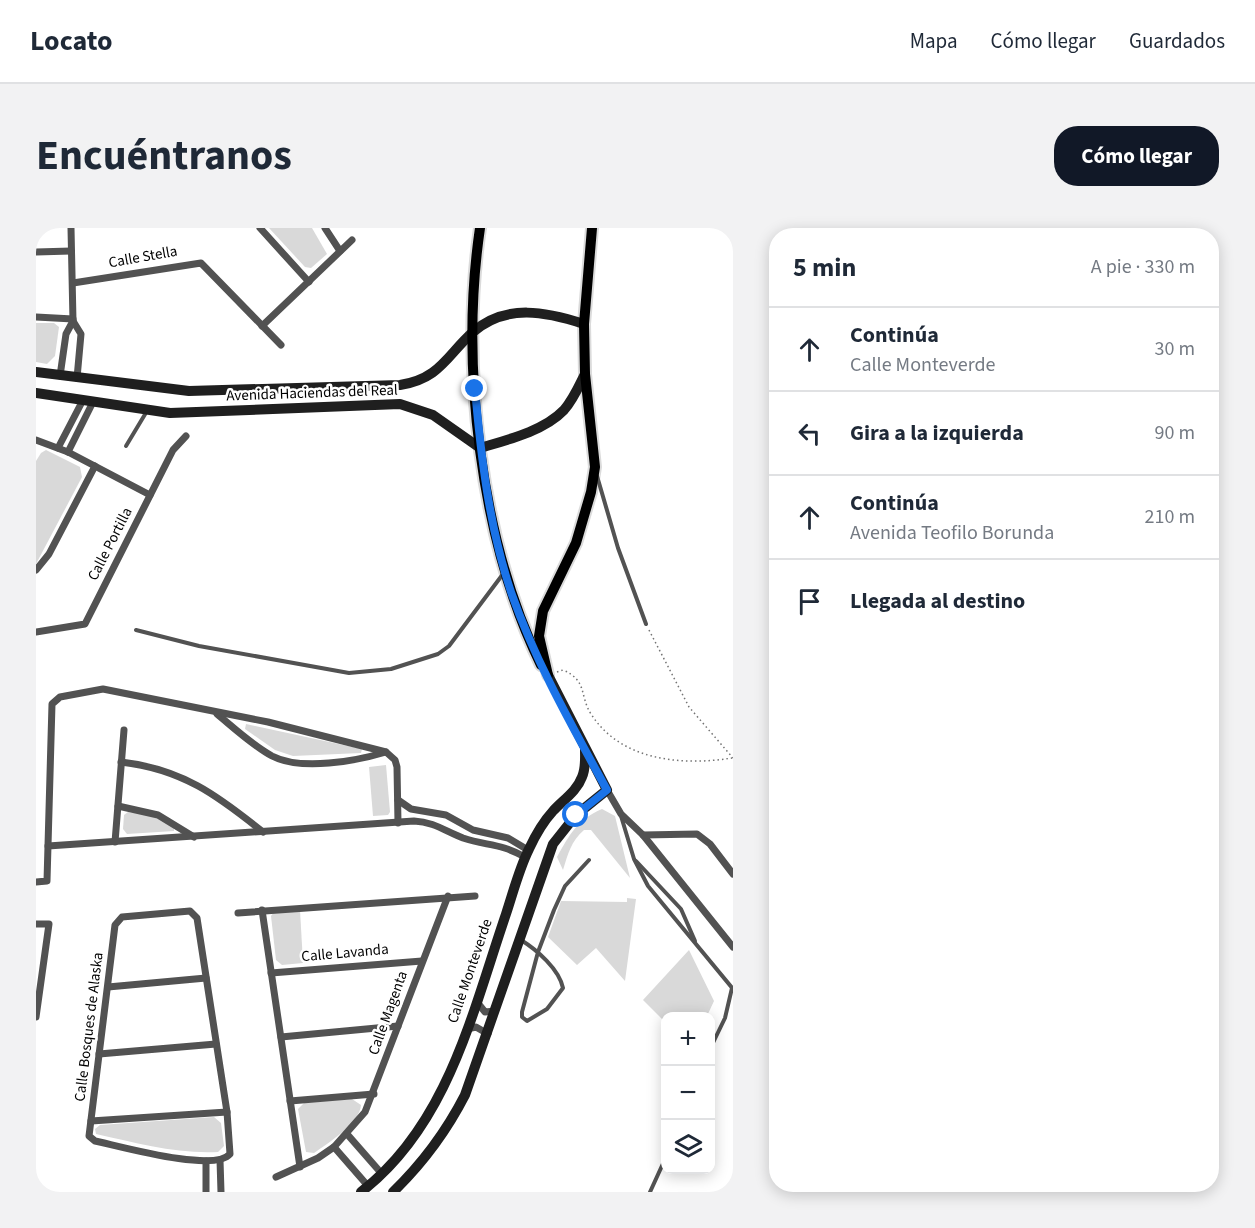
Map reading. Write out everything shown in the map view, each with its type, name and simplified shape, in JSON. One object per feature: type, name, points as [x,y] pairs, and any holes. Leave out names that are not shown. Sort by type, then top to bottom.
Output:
[{"type":"main road","points":[[393,1192],[431,1152],[452,1121],[465,1095],[553,844],[576,815],[607,790],[530,640],[505,571],[489,503],[480,448],[474,331],[480,228]]},
{"type":"main road","points":[[548,675],[539,636],[543,610],[576,543],[591,492],[595,467],[585,374],[584,324],[592,228]]},
{"type":"main road","name":"Avenida Haciendas del Real","points":[[36,372],[171,390],[258,390],[410,383],[430,375],[448,362],[474,331],[495,319],[519,312],[546,312],[584,324]]},
{"type":"main road","points":[[480,448],[524,434],[555,417],[571,401],[585,374]]},
{"type":"main road","points":[[258,390],[258,410]]},
{"type":"main road","name":"Avenida Haciendas del Real","points":[[36,393],[182,413],[400,404],[433,415],[480,448]]},
{"type":"main road","name":"Calle Monteverde","points":[[364,1189],[382,1174],[418,1132],[435,1104],[450,1074],[477,1002],[527,853],[552,812],[578,785],[584,770],[585,749]]},
{"type":"street","points":[[60,376],[66,334],[73,320],[71,228]]},
{"type":"street","points":[[260,228],[309,282]]},
{"type":"street","points":[[325,228],[340,251]]},
{"type":"street","points":[[262,326],[352,240]]},
{"type":"street","points":[[36,252],[71,251]]},
{"type":"street","name":"Calle Stella","points":[[73,283],[201,262],[281,345]]},
{"type":"street","points":[[36,317],[73,320]]},
{"type":"street","points":[[73,320],[81,334],[76,378]]},
{"type":"street","points":[[64,349],[79,350]]},
{"type":"street","points":[[58,448],[75,418],[88,401]]},
{"type":"street","points":[[68,452],[84,422],[88,401]]},
{"type":"street","points":[[75,418],[84,422]]},
{"type":"street","name":"Calle Portilla","points":[[36,633],[85,624],[173,450],[186,436]]},
{"type":"street","points":[[37,443],[68,452],[150,495]]},
{"type":"street","points":[[36,570],[49,554],[94,466]]},
{"type":"street","points":[[36,882],[47,881],[52,704],[55,699],[103,689],[217,714],[268,722],[386,752],[395,760],[398,824]]},
{"type":"street","points":[[217,714],[273,756],[286,762],[300,764],[332,762],[368,758],[386,752]]},
{"type":"street","points":[[115,842],[124,730]]},
{"type":"street","points":[[121,762],[149,766],[182,776],[205,788],[263,832]]},
{"type":"street","points":[[607,790],[621,814],[643,835],[733,947]]},
{"type":"street","points":[[398,800],[411,809],[446,814],[473,830],[508,838],[527,853]]},
{"type":"street","points":[[118,806],[158,815],[194,837]]},
{"type":"street","points":[[48,846],[414,822],[436,824],[460,837],[527,853]]},
{"type":"street","points":[[643,835],[697,834],[710,844],[733,874]]},
{"type":"street","points":[[238,913],[448,896],[475,896]]},
{"type":"street","name":"Calle Magenta","points":[[276,1177],[300,1167],[334,1146],[362,1118],[374,1094],[448,896]]},
{"type":"street","points":[[262,910],[300,1167]]},
{"type":"street","name":"Calle Bosques de Alaska","points":[[206,978],[195,913],[190,911],[122,917],[118,920],[115,925],[90,1138],[174,1158],[206,1161]]},
{"type":"street","points":[[36,924],[48,924],[37,991],[36,1017]]},
{"type":"street","name":"Calle Lavanda","points":[[271,973],[422,961]]},
{"type":"street","points":[[108,987],[206,978],[227,1112],[230,1154],[220,1160],[206,1161],[206,1192]]},
{"type":"street","points":[[477,1002],[485,1012],[496,1010]]},
{"type":"street","points":[[281,1037],[398,1026]]},
{"type":"street","points":[[467,1029],[476,1027],[488,1034]]},
{"type":"street","points":[[99,1054],[216,1044]]},
{"type":"street","points":[[290,1101],[374,1094]]},
{"type":"street","points":[[91,1121],[227,1112]]},
{"type":"street","points":[[347,1134],[382,1174]]},
{"type":"street","points":[[334,1146],[364,1189]]},
{"type":"street","points":[[220,1160],[221,1192]]},
{"type":"lane","points":[[126,446],[147,410]]},
{"type":"lane","points":[[595,467],[618,548],[646,624]]},
{"type":"lane","points":[[136,630],[199,646],[349,673],[391,669],[438,654],[449,646],[505,571]]},
{"type":"lane","points":[[621,814],[634,859],[648,886],[732,988],[725,1018],[715,1040]]},
{"type":"lane","points":[[634,859],[681,909],[696,943]]},
{"type":"lane","points":[[520,940],[538,952],[562,981],[563,988],[548,1009],[528,1021],[522,1017],[522,1012],[538,952],[565,886],[589,860]]},
{"type":"lane","points":[[650,1192],[661,1168]]},
{"type":"path","points":[[646,624],[688,707],[732,758]]},
{"type":"path","points":[[548,675],[563,670],[574,675],[583,689],[590,713],[610,735],[636,751],[669,761],[702,763],[732,758]]},
{"type":"shaded area","points":[[269,228],[312,228],[327,254],[311,268],[305,267]]},
{"type":"shaded area","points":[[36,323],[54,323],[59,327],[55,356],[47,364],[36,362]]},
{"type":"shaded area","points":[[46,450],[80,467],[82,477],[36,564],[36,461]]},
{"type":"shaded area","points":[[246,724],[362,749],[361,753],[293,756],[275,750],[245,729]]},
{"type":"shaded area","points":[[386,765],[390,812],[388,815],[373,816],[369,767]]},
{"type":"shaded area","points":[[602,809],[615,816],[630,878],[591,830],[584,830],[576,839],[570,848],[563,870],[557,857],[575,828],[593,813]]},
{"type":"shaded area","points":[[128,812],[150,815],[174,826],[174,831],[127,834],[123,829],[124,815]]},
{"type":"shaded area","points":[[627,898],[636,899],[625,981],[596,948],[577,965],[548,937],[561,901],[627,902]]},
{"type":"shaded area","points":[[300,910],[303,963],[282,965],[276,960],[271,916],[274,912]]},
{"type":"shaded area","points":[[689,950],[714,1001],[709,1012],[661,1012],[661,1018],[643,1000]]},
{"type":"shaded area","points":[[352,1099],[361,1105],[349,1126],[314,1153],[306,1152],[298,1109],[305,1102]]},
{"type":"shaded area","points":[[214,1117],[221,1123],[224,1146],[218,1152],[157,1147],[96,1134],[95,1129],[100,1125]]},
{"type":"route","points":[[475,389],[480,448],[489,503],[511,591],[543,669],[607,790],[576,815]]}]
